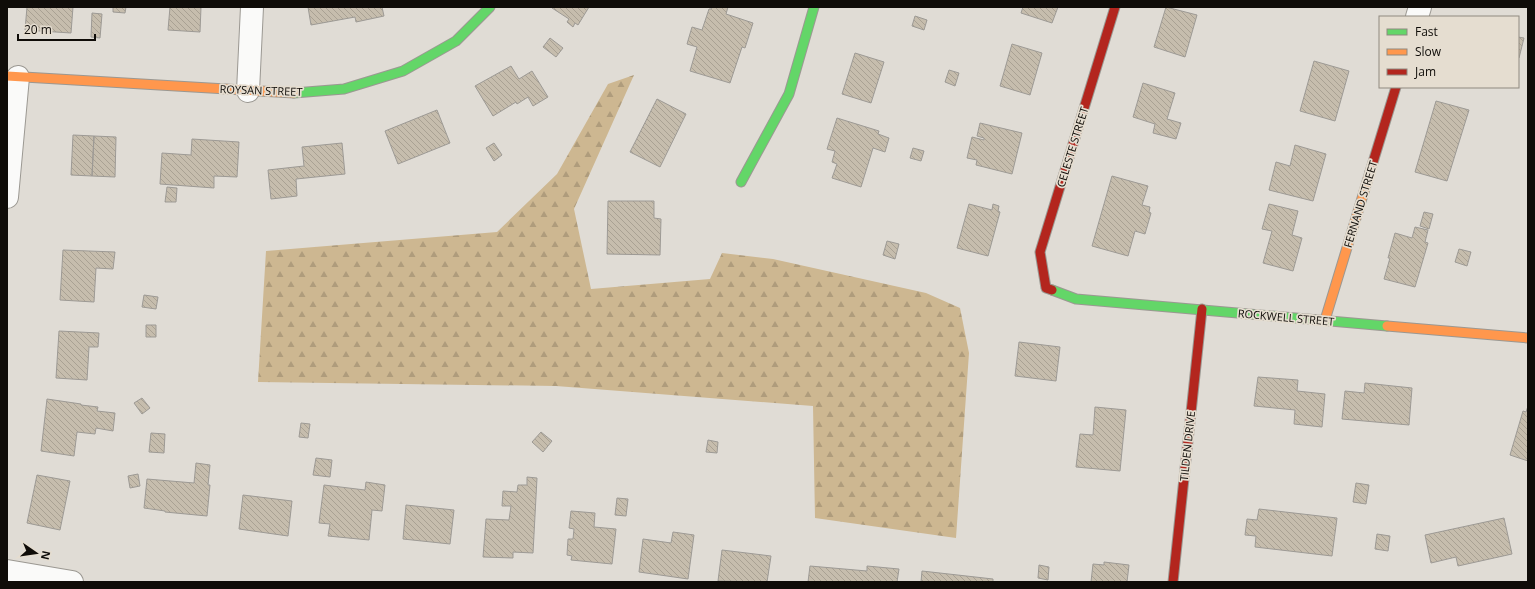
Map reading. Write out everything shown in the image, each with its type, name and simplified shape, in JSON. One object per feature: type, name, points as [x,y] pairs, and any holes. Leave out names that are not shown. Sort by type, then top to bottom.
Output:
[{"type":"street","points":[[248,90],[252,7]]},
{"type":"street","name":"ROYSAN STREET","points":[[13,77],[284,93],[344,89],[403,71],[456,41],[490,7]]},
{"type":"street","points":[[741,182],[789,94],[814,7]]},
{"type":"street","name":"CELESTE STREET","points":[[1046,288],[1040,252],[1116,7]]},
{"type":"street","points":[[7,197],[13,77]]},
{"type":"street","name":"FERNAND STREET","points":[[1325,320],[1396,88]]},
{"type":"street","name":"ROCKWELL STREET","points":[[1046,288],[1076,299],[1528,338]]},
{"type":"street","name":"TILDEN DRIVE","points":[[1173,582],[1202,309]]},
{"type":"street","points":[[7,571],[72,582]]},
{"type":"green space","points":[[634,75],[574,209],[591,289],[710,279],[722,253],[773,259],[926,293],[960,308],[969,353],[956,538],[815,518],[813,406],[556,386],[258,382],[266,251],[497,232],[557,174],[608,84]]},
{"type":"building","points":[[27,7],[73,7],[71,33],[25,30]]},
{"type":"building","points":[[113,7],[126,7],[125,13],[113,12]]},
{"type":"building","points":[[170,7],[201,7],[200,32],[168,30]]},
{"type":"building","points":[[308,7],[382,7],[384,16],[356,22],[355,17],[311,25]]},
{"type":"building","points":[[589,7],[578,25],[575,23],[573,27],[567,22],[569,19],[552,8]]},
{"type":"building","points":[[712,7],[728,7],[726,14],[753,23],[745,48],[742,47],[730,83],[690,71],[697,47],[687,44],[692,27],[702,30],[709,9]]},
{"type":"building","points":[[1023,7],[1058,7],[1052,23],[1021,13]]},
{"type":"building","points":[[1166,7],[1197,15],[1185,57],[1154,47]]},
{"type":"building","points":[[92,13],[102,14],[100,38],[91,37]]},
{"type":"building","points":[[915,16],[927,20],[924,30],[912,26]]},
{"type":"building","points":[[1519,37],[1524,38],[1519,58]]},
{"type":"building","points":[[550,38],[563,48],[556,57],[543,47]]},
{"type":"building","points":[[1012,44],[1042,53],[1030,95],[1000,86]]},
{"type":"building","points":[[855,53],[884,62],[871,103],[842,94]]},
{"type":"building","points":[[1314,61],[1349,71],[1335,121],[1300,111]]},
{"type":"building","points":[[511,66],[519,79],[532,71],[548,97],[533,106],[528,97],[517,104],[516,102],[493,116],[475,86]]},
{"type":"building","points":[[949,70],[959,73],[955,86],[945,82]]},
{"type":"building","points":[[1143,83],[1175,93],[1167,119],[1181,123],[1176,139],[1153,133],[1155,124],[1133,117]]},
{"type":"building","points":[[657,99],[686,114],[660,167],[630,152]]},
{"type":"building","points":[[1436,101],[1469,110],[1447,181],[1415,172]]},
{"type":"building","points":[[437,110],[450,143],[398,164],[385,131]]},
{"type":"building","points":[[837,118],[879,131],[878,134],[889,138],[885,152],[873,148],[861,187],[832,178],[837,164],[832,162],[835,151],[827,149]]},
{"type":"building","points":[[980,123],[1022,133],[1012,174],[976,165],[977,160],[967,158],[972,137],[984,140],[984,138],[977,136]]},
{"type":"building","points":[[73,135],[94,136],[92,176],[71,175]]},
{"type":"building","points":[[94,136],[116,137],[115,177],[92,176]]},
{"type":"building","points":[[192,139],[239,142],[237,177],[214,176],[214,188],[160,184],[162,153],[191,155]]},
{"type":"building","points":[[342,143],[345,174],[296,179],[297,196],[271,199],[268,170],[304,166],[302,147]]},
{"type":"building","points":[[494,143],[502,155],[494,161],[486,148]]},
{"type":"building","points":[[1295,145],[1326,154],[1313,201],[1269,190],[1276,162],[1290,166]]},
{"type":"building","points":[[913,148],[924,151],[921,161],[910,158]]},
{"type":"building","points":[[1112,176],[1148,186],[1142,205],[1150,207],[1149,212],[1151,213],[1145,234],[1135,231],[1128,256],[1092,246]]},
{"type":"building","points":[[167,187],[177,188],[176,202],[165,202]]},
{"type":"building","points":[[608,201],[654,201],[654,218],[661,219],[660,255],[607,254]]},
{"type":"building","points":[[969,204],[992,210],[993,204],[999,206],[998,211],[1000,212],[988,256],[957,248]]},
{"type":"building","points":[[1269,204],[1298,211],[1292,235],[1302,238],[1293,271],[1263,263],[1272,231],[1262,229]]},
{"type":"building","points":[[1424,212],[1433,214],[1429,229],[1420,226]]},
{"type":"building","points":[[1415,227],[1428,230],[1425,242],[1428,243],[1415,287],[1384,279],[1395,233],[1412,238]]},
{"type":"building","points":[[887,241],[899,244],[895,259],[883,255]]},
{"type":"building","points":[[1459,249],[1471,252],[1467,266],[1455,262]]},
{"type":"building","points":[[63,250],[115,252],[113,269],[96,268],[94,302],[60,300]]},
{"type":"building","points":[[144,295],[158,297],[156,309],[142,307]]},
{"type":"building","points":[[146,325],[156,325],[156,337],[146,337]]},
{"type":"building","points":[[59,331],[99,333],[98,347],[89,347],[87,380],[56,378]]},
{"type":"building","points":[[1019,342],[1060,347],[1056,381],[1015,376]]},
{"type":"building","points":[[1258,377],[1298,380],[1297,391],[1325,394],[1322,427],[1294,424],[1295,410],[1254,406]]},
{"type":"building","points":[[1365,383],[1412,388],[1409,425],[1342,419],[1345,391],[1364,393]]},
{"type":"building","points":[[142,398],[150,408],[142,414],[134,403]]},
{"type":"building","points":[[47,399],[98,407],[97,411],[115,413],[113,431],[96,428],[95,434],[77,432],[74,456],[41,451]]},
{"type":"building","points":[[1528,406],[1528,461],[1510,455],[1523,411],[1526,412]]},
{"type":"building","points":[[1095,407],[1126,410],[1120,471],[1076,467],[1080,434],[1093,435]]},
{"type":"building","points":[[301,423],[310,424],[308,438],[299,437]]},
{"type":"building","points":[[541,432],[552,441],[543,452],[532,442]]},
{"type":"building","points":[[151,433],[165,434],[164,453],[149,452]]},
{"type":"building","points":[[708,440],[718,442],[717,453],[706,452]]},
{"type":"building","points":[[316,458],[332,460],[330,477],[313,475]]},
{"type":"building","points":[[196,463],[210,465],[207,516],[165,512],[144,508],[147,479],[194,483]]},
{"type":"building","points":[[138,474],[140,486],[130,488],[128,476]]},
{"type":"building","points":[[37,475],[70,481],[60,530],[27,523]]},
{"type":"building","points":[[527,477],[537,478],[533,553],[513,552],[513,558],[483,557],[486,519],[509,520],[511,506],[502,506],[503,491],[517,492],[518,485],[527,485]]},
{"type":"building","points":[[366,482],[385,485],[382,511],[372,510],[369,540],[328,536],[330,524],[319,523],[324,485],[365,490]]},
{"type":"building","points":[[1356,483],[1369,485],[1366,504],[1353,502]]},
{"type":"building","points":[[243,495],[292,501],[288,536],[239,529]]},
{"type":"building","points":[[617,498],[628,499],[626,516],[615,515]]},
{"type":"building","points":[[406,505],[454,510],[450,544],[403,539]]},
{"type":"building","points":[[1259,509],[1337,518],[1332,556],[1255,547],[1256,536],[1245,535],[1247,519],[1257,520]]},
{"type":"building","points":[[571,511],[595,513],[594,527],[616,529],[612,564],[571,560],[572,556],[567,555],[568,539],[573,539],[574,529],[569,528]]},
{"type":"building","points":[[1504,518],[1512,554],[1458,566],[1456,557],[1431,563],[1425,535]]},
{"type":"building","points":[[673,532],[694,535],[688,579],[639,572],[643,539],[671,543]]},
{"type":"building","points":[[1377,534],[1390,536],[1388,551],[1375,549]]},
{"type":"building","points":[[722,550],[771,556],[767,582],[718,581]]},
{"type":"building","points":[[1104,562],[1129,565],[1127,582],[1091,582],[1093,564],[1104,565]]},
{"type":"building","points":[[1039,565],[1049,567],[1048,580],[1038,578]]},
{"type":"building","points":[[810,566],[867,571],[867,566],[899,569],[897,582],[808,582]]},
{"type":"building","points":[[922,571],[993,579],[993,582],[921,582]]},
{"type":"traffic: fast","points":[[294,93],[344,89],[403,71],[456,41],[490,7]]},
{"type":"traffic: fast","points":[[741,182],[789,94],[814,7]]},
{"type":"traffic: fast","points":[[1052,290],[1076,299],[1387,326]]},
{"type":"traffic: slow","points":[[7,76],[294,93]]},
{"type":"traffic: slow","points":[[1325,320],[1370,172]]},
{"type":"traffic: slow","points":[[1387,326],[1528,338]]},
{"type":"traffic: jam","points":[[1052,290],[1046,288],[1040,252],[1115,7]]},
{"type":"traffic: jam","points":[[1370,172],[1396,88]]},
{"type":"traffic: jam","points":[[1173,582],[1202,309]]}]
